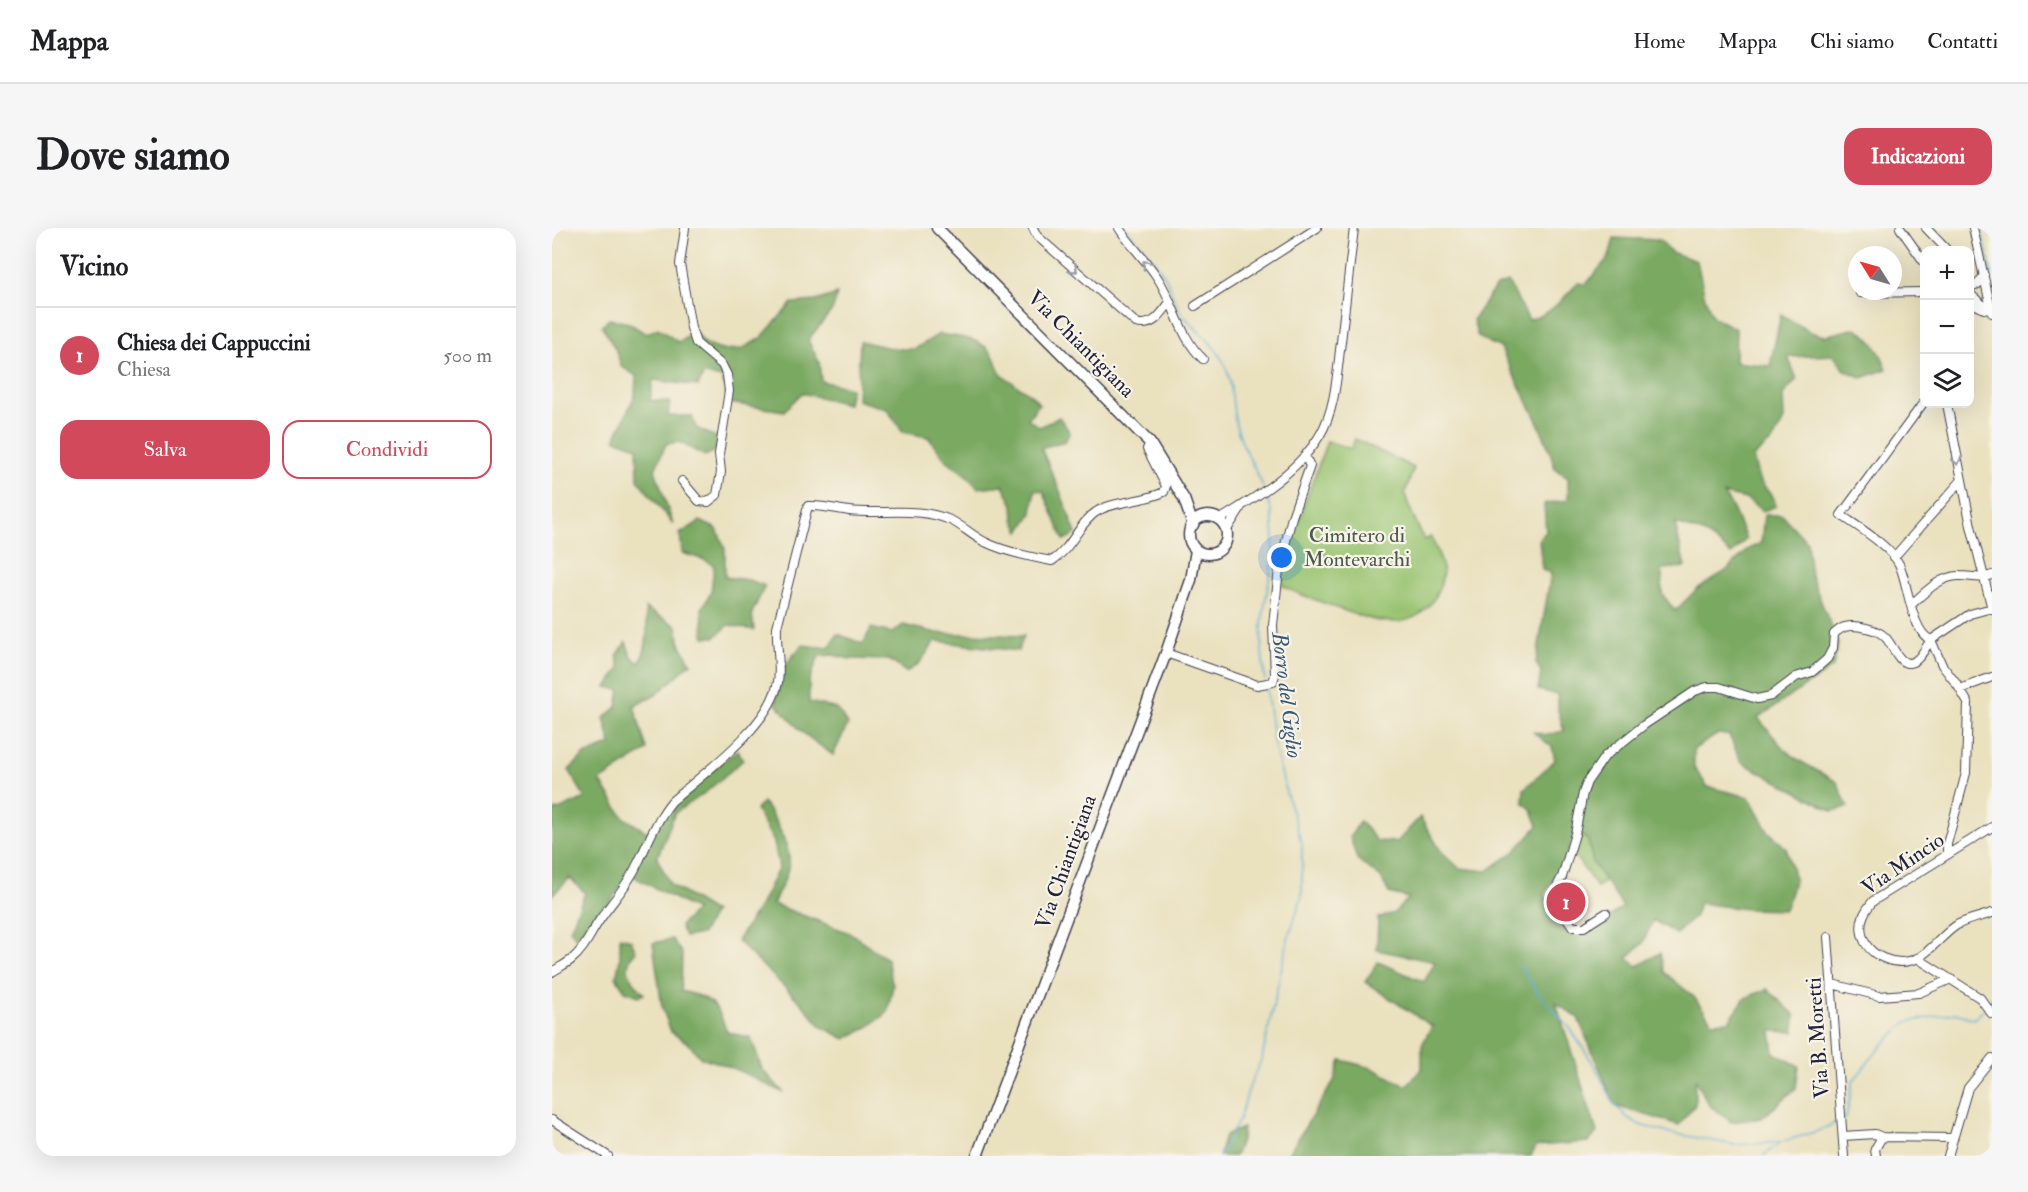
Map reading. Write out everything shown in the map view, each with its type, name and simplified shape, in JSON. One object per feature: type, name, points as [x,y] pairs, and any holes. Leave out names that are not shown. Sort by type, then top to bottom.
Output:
[{"type":"main road","name":"Via Chiantigiana","points":[[937,228],[1150,443],[1184,499],[1193,525],[1190,535],[1196,550],[1191,580],[1166,653],[977,1156]]},
{"type":"main road","name":"Via Chiantigiana","points":[[1184,499],[1205,517],[1219,520]]},
{"type":"main road","points":[[1193,525],[1205,517]]},
{"type":"main road","points":[[1219,520],[1226,531]]},
{"type":"main road","name":"Via Chiantigiana","points":[[1191,580],[1209,554],[1219,550],[1226,542],[1226,531]]},
{"type":"main road","points":[[1196,550],[1209,554]]},
{"type":"street","points":[[682,481],[699,501],[708,502],[717,495],[721,472],[719,454],[729,391],[727,375],[722,365],[696,342],[691,328],[680,264],[684,228]]},
{"type":"street","points":[[1033,228],[1037,236],[1136,323],[1143,325],[1156,320],[1170,302]]},
{"type":"street","points":[[1119,228],[1157,277],[1197,353],[1203,359]]},
{"type":"street","points":[[1195,306],[1317,228]]},
{"type":"street","points":[[1219,520],[1273,483],[1305,456],[1320,435],[1336,382],[1354,228]]},
{"type":"street","points":[[1900,228],[1920,256]]},
{"type":"street","points":[[1926,228],[1943,246]]},
{"type":"street","points":[[1973,228],[1992,313]]},
{"type":"street","points":[[1936,239],[1939,246]]},
{"type":"street","points":[[1974,286],[1978,284],[1984,275]]},
{"type":"street","points":[[1902,292],[1920,292]]},
{"type":"street","points":[[1974,297],[1992,313]]},
{"type":"street","points":[[1974,304],[1992,313]]},
{"type":"street","points":[[1920,407],[1841,515],[1894,557],[1904,576],[1917,623],[1926,638],[1931,640],[1942,665],[1968,703],[1966,773],[1947,844],[1947,855]]},
{"type":"street","points":[[1606,913],[1584,927],[1573,927],[1553,898],[1572,845],[1587,782],[1605,756],[1617,745],[1681,700],[1707,687],[1719,687],[1757,699],[1771,696],[1796,677],[1812,672],[1827,659],[1833,648],[1834,634],[1844,627],[1850,626],[1880,632],[1901,660],[1910,663],[1918,658],[1931,640],[1970,614],[1992,609],[1961,481],[1948,408]]},
{"type":"street","points":[[552,972],[572,959],[587,942],[600,919],[624,890],[651,833],[666,808],[736,745],[773,697],[780,672],[776,640],[777,627],[808,506],[818,505],[850,511],[895,510],[935,515],[951,520],[985,542],[1032,558],[1052,561],[1065,551],[1093,513],[1164,492],[1166,486],[1147,449],[1150,443]]},
{"type":"street","points":[[1166,653],[1257,685],[1273,679],[1273,625],[1279,568],[1292,517],[1310,466],[1305,456]]},
{"type":"street","points":[[1894,557],[1961,481]]},
{"type":"street","points":[[1226,531],[1241,507]]},
{"type":"street","points":[[1912,604],[1942,580],[1958,575],[1984,579],[1992,575]]},
{"type":"street","points":[[1960,689],[1992,677]]},
{"type":"street","name":"Via Mincio","points":[[1917,958],[1896,961],[1877,957],[1867,947],[1862,936],[1860,924],[1865,912],[1873,901],[1992,827]]},
{"type":"street","points":[[1988,1009],[1980,998],[1917,958],[1958,925],[1992,913]]},
{"type":"street","name":"Via B. Moretti","points":[[1828,937],[1844,1156]]},
{"type":"street","points":[[1832,984],[1879,996],[1919,993],[1951,979]]},
{"type":"street","points":[[1988,1009],[1992,999]]},
{"type":"street","points":[[1948,1156],[1968,1088],[1992,1058]]},
{"type":"street","points":[[552,1120],[608,1156]]},
{"type":"street","points":[[1843,1136],[1875,1134],[1882,1137],[1953,1138]]},
{"type":"street","points":[[1876,1156],[1877,1143],[1882,1137]]},
{"type":"green space","points":[[1614,238],[1660,240],[1671,252],[1697,261],[1705,298],[1713,317],[1736,329],[1735,362],[1770,366],[1781,314],[1810,332],[1824,336],[1856,328],[1875,346],[1887,369],[1862,378],[1845,370],[1833,355],[1788,357],[1797,379],[1783,395],[1784,420],[1773,440],[1753,457],[1759,480],[1774,499],[1776,506],[1763,511],[1746,499],[1724,494],[1746,539],[1731,555],[1706,535],[1675,524],[1685,567],[1662,569],[1662,594],[1675,611],[1697,589],[1726,571],[1748,549],[1761,543],[1764,515],[1782,515],[1807,542],[1811,576],[1838,644],[1833,667],[1758,718],[1783,748],[1800,761],[1837,782],[1848,807],[1833,811],[1741,762],[1729,735],[1718,734],[1694,749],[1694,768],[1708,787],[1749,797],[1767,830],[1786,848],[1795,879],[1785,910],[1747,909],[1699,903],[1695,916],[1676,934],[1653,920],[1643,943],[1627,958],[1638,966],[1660,953],[1664,972],[1694,997],[1712,1022],[1729,1021],[1745,998],[1767,989],[1795,1015],[1794,1032],[1771,1031],[1774,1053],[1799,1066],[1796,1088],[1762,1118],[1731,1122],[1709,1105],[1695,1079],[1695,1105],[1679,1125],[1615,1106],[1578,1018],[1556,1003],[1597,1132],[1589,1142],[1536,1146],[1531,1156],[1287,1156],[1334,1081],[1341,1060],[1372,1068],[1406,1086],[1422,1069],[1422,1045],[1432,1026],[1365,982],[1378,962],[1424,982],[1435,962],[1377,950],[1378,918],[1394,913],[1409,898],[1389,893],[1381,878],[1357,859],[1350,837],[1360,821],[1377,841],[1397,842],[1420,817],[1441,851],[1459,868],[1487,871],[1515,851],[1538,826],[1532,810],[1523,802],[1524,789],[1555,760],[1552,747],[1533,732],[1547,735],[1564,731],[1558,710],[1558,695],[1538,690],[1541,672],[1536,663],[1551,573],[1542,570],[1539,538],[1546,532],[1544,504],[1568,500],[1568,477],[1555,469],[1545,438],[1501,348],[1478,337],[1473,320],[1496,286],[1508,282],[1529,320],[1544,314],[1556,306],[1578,283],[1586,284],[1609,257]],"holes":[[[1574,831],[1588,840],[1593,863],[1623,907],[1586,933],[1570,931],[1544,895],[1557,872],[1565,864]]]},
{"type":"green space","points":[[837,294],[833,309],[808,340],[819,362],[821,381],[851,388],[848,404],[802,393],[784,411],[729,403],[722,378],[704,374],[698,386],[653,380],[650,400],[670,402],[668,416],[692,416],[696,428],[718,438],[717,450],[705,456],[679,442],[666,444],[655,470],[673,524],[638,480],[637,447],[615,439],[635,395],[636,376],[621,366],[616,350],[602,326],[609,319],[629,323],[646,334],[658,328],[678,342],[696,332],[704,343],[721,350],[742,349],[761,338],[792,303],[816,301]]},
{"type":"green space","points":[[939,334],[962,337],[984,345],[994,357],[1000,372],[1031,395],[1039,404],[1028,419],[1040,427],[1059,417],[1070,432],[1065,441],[1041,448],[1076,534],[1064,540],[1043,491],[1035,490],[1032,513],[1020,532],[1014,519],[1013,505],[1003,485],[978,488],[966,475],[945,459],[928,437],[903,432],[887,409],[857,400],[860,341],[895,349],[915,349]]},
{"type":"green space","name":"Cimitero di Montevarchi","points":[[1355,439],[1414,468],[1405,493],[1408,504],[1424,540],[1431,537],[1441,560],[1442,580],[1435,597],[1425,610],[1412,618],[1398,622],[1353,614],[1282,585],[1282,568],[1327,441],[1351,449]]},
{"type":"green space","points":[[700,521],[717,529],[725,549],[725,577],[749,580],[765,586],[752,613],[754,630],[729,625],[715,637],[704,637],[702,609],[711,592],[714,566],[705,560],[682,553],[680,534]]},
{"type":"green space","points":[[645,608],[677,626],[680,644],[691,663],[656,695],[634,706],[647,750],[600,781],[624,818],[647,832],[681,794],[738,750],[743,760],[706,792],[675,813],[657,858],[671,885],[714,912],[702,934],[685,937],[680,926],[696,910],[629,874],[581,944],[570,930],[585,893],[570,878],[552,895],[552,811],[585,798],[569,770],[585,755],[611,744],[604,718],[617,707],[620,690],[607,687],[620,668],[617,656],[626,642],[631,656],[639,663],[642,657],[647,637]]},
{"type":"green space","points":[[903,625],[937,633],[1024,636],[1018,651],[935,641],[919,664],[906,672],[889,660],[819,656],[809,681],[809,702],[837,709],[848,724],[833,755],[803,733],[775,703],[784,666],[802,645],[829,648],[838,634],[863,644],[871,628],[892,633]]},
{"type":"green space","points":[[763,802],[783,837],[789,858],[786,876],[773,904],[852,934],[887,959],[893,986],[887,1013],[868,1027],[845,1039],[822,1027],[802,1004],[737,941],[761,904],[779,867],[774,842],[756,810]]},
{"type":"green space","points":[[1581,835],[1588,840],[1593,863],[1606,881],[1597,887],[1574,855]]},
{"type":"green space","points":[[620,937],[631,940],[636,951],[631,957],[628,968],[632,978],[644,994],[639,996],[625,991],[616,977],[620,959]]},
{"type":"green space","points":[[672,939],[682,954],[681,991],[700,996],[712,1003],[720,1014],[727,1032],[751,1038],[762,1069],[784,1093],[733,1068],[701,1058],[688,1043],[671,1032],[662,1007],[653,943]]},
{"type":"green space","points":[[1243,1128],[1235,1156],[1219,1156],[1225,1135]]},
{"type":"waterway","name":"Borro del Giglio","points":[[1126,228],[1160,269],[1181,312],[1214,347],[1223,361],[1229,376],[1238,432],[1263,487]]},
{"type":"waterway","points":[[1981,228],[1992,275]]},
{"type":"waterway","name":"Borro del Giglio","points":[[1265,680],[1261,631],[1274,542],[1271,510],[1266,495]]},
{"type":"waterway","name":"Borro del Giglio","points":[[1219,1156],[1239,1120],[1250,1085],[1262,1058],[1288,939],[1302,896],[1302,844],[1274,744],[1266,687]]},
{"type":"waterway","points":[[1520,965],[1537,992],[1569,1027],[1591,1060],[1616,1106],[1628,1118],[1640,1125],[1665,1132],[1735,1145],[1781,1142]]},
{"type":"waterway","points":[[1988,1004],[1992,997]]},
{"type":"waterway","points":[[1843,1119],[1846,1118],[1853,1081],[1882,1045],[1907,1022],[1955,1013],[1975,1019],[1985,1008]]},
{"type":"waterway","points":[[1763,1156],[1781,1142],[1818,1131],[1839,1121]]},
{"type":"place","name":"Chiesa dei Cappuccini","points":[[1566,902]]}]
